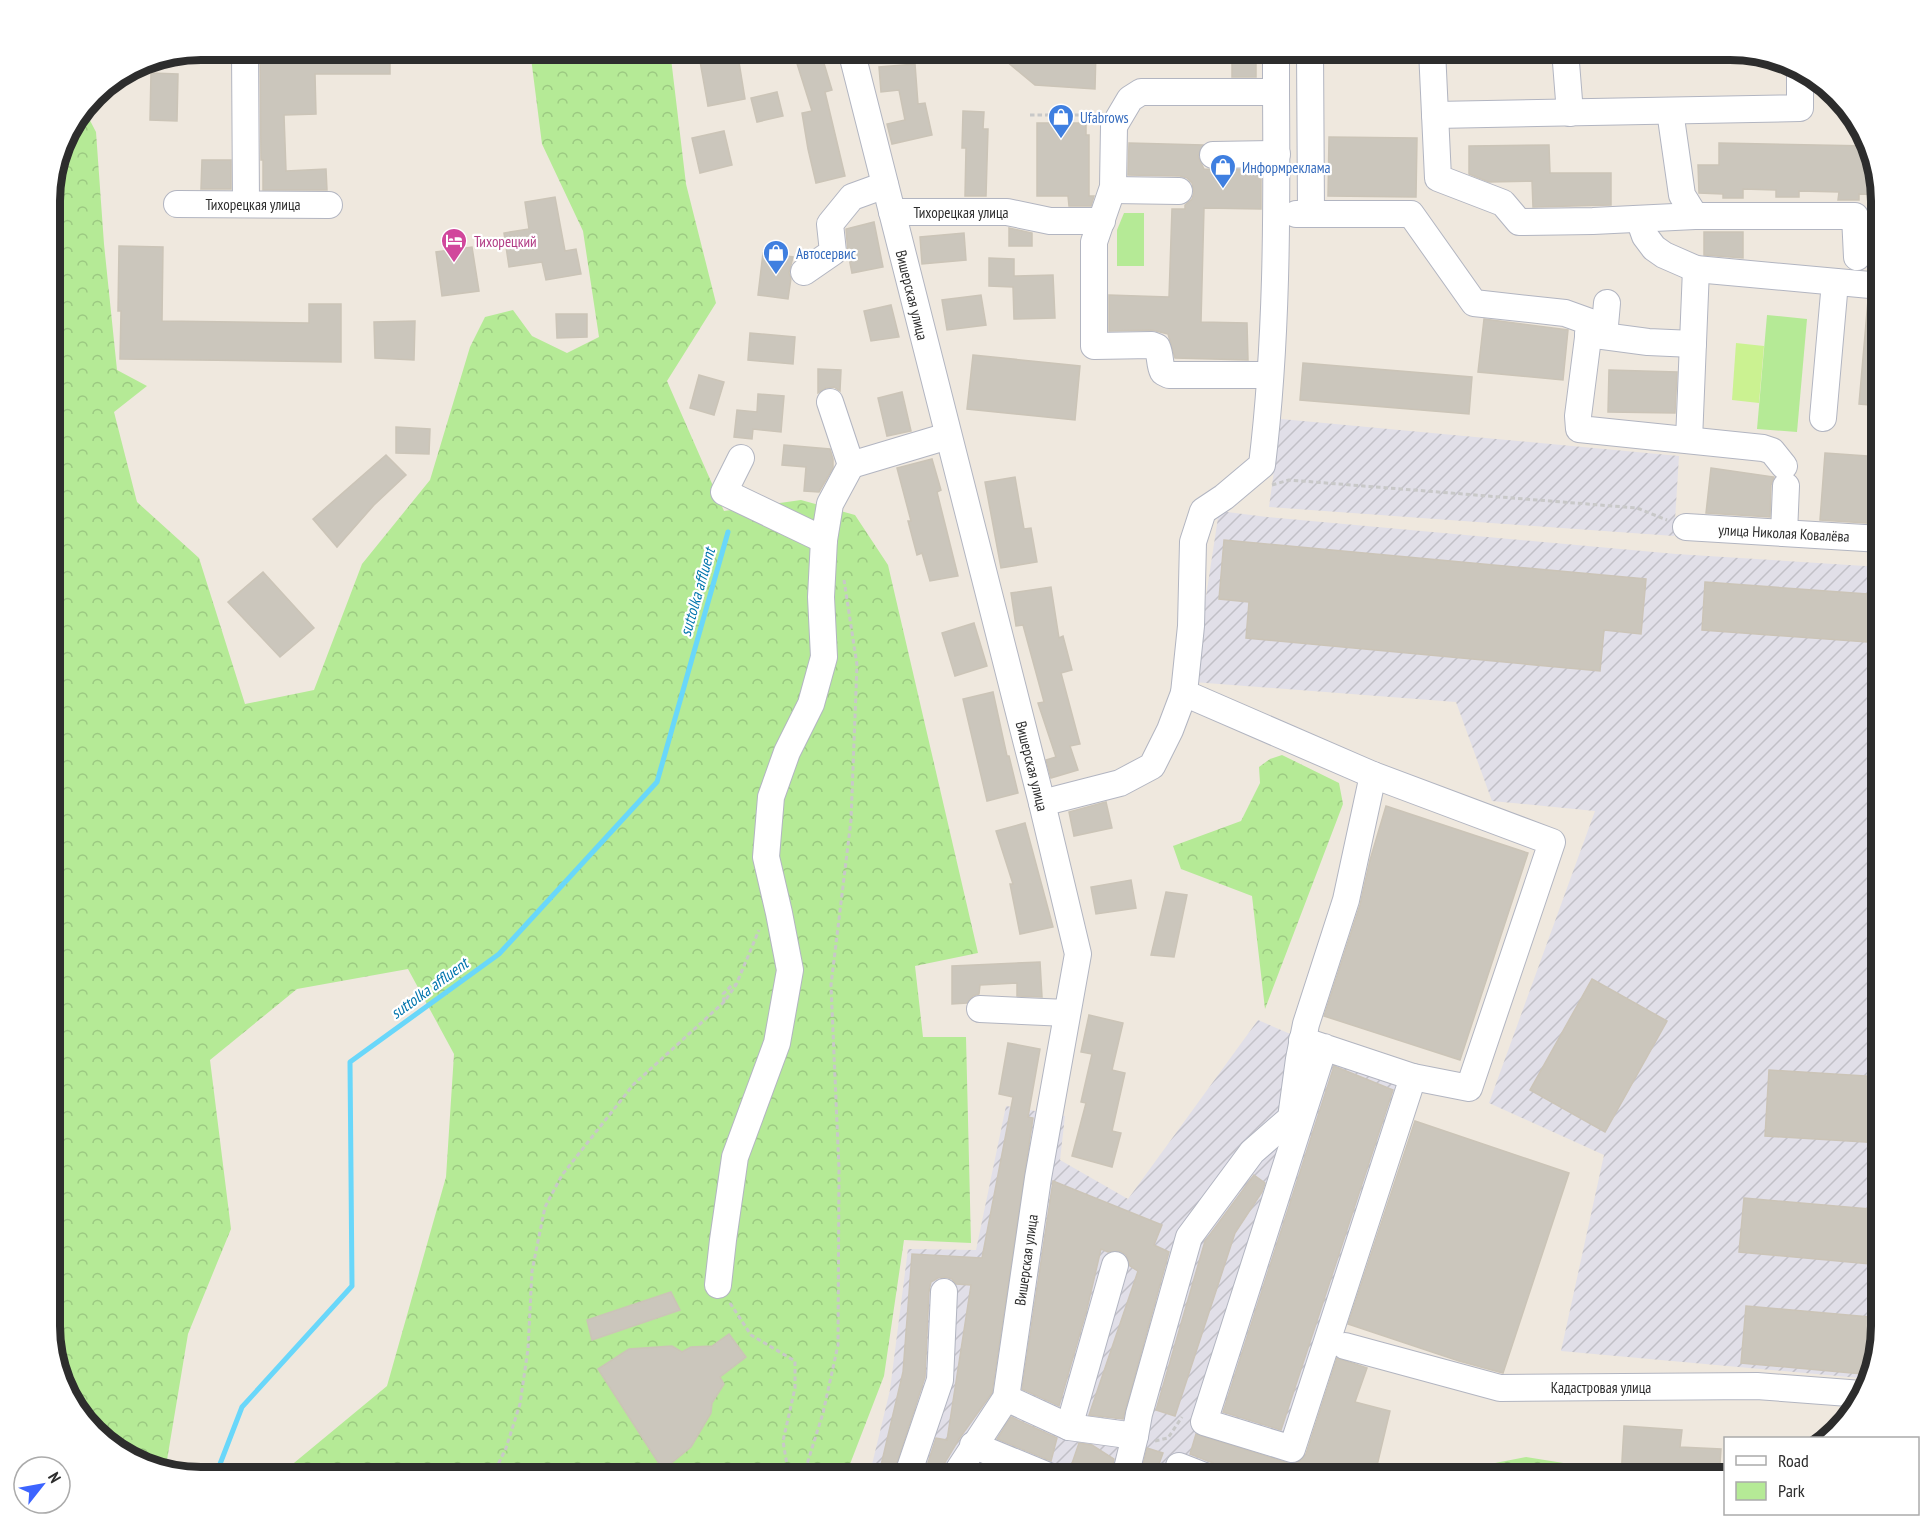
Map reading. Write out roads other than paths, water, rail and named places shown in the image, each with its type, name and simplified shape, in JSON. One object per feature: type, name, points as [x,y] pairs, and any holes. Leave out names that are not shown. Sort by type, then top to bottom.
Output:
[{"type":"street","points":[[245,60],[246,204]]},
{"type":"street","name":"Вишерская улица","points":[[854,60],[1042,803],[1078,954],[1038,1178],[1006,1398],[961,1467]]},
{"type":"street","points":[[1042,803],[1119,783],[1152,766],[1170,730],[1184,693],[1191,626],[1193,542],[1203,511],[1224,497],[1262,465],[1268,413],[1277,214],[1276,60]]},
{"type":"street","points":[[1310,60],[1311,214]]},
{"type":"street","points":[[1432,60],[1438,178],[1503,202],[1519,222],[1695,216],[1855,216],[1857,257]]},
{"type":"street","points":[[1566,60],[1570,113]]},
{"type":"street","points":[[1435,115],[1800,108],[1800,79]]},
{"type":"street","points":[[1270,375],[1169,375],[1163,372],[1160,365],[1160,353],[1157,347],[1152,345],[1095,346],[1094,246],[1113,190],[1114,130],[1130,99],[1141,92],[1276,92]]},
{"type":"street","points":[[1670,111],[1682,195],[1695,216]]},
{"type":"street","points":[[1213,156],[1277,154]]},
{"type":"street","points":[[804,272],[833,252],[830,224],[852,197],[885,185]]},
{"type":"street","points":[[1113,190],[1179,190]]},
{"type":"street","name":"Тихорецкая улица","points":[[177,204],[329,205]]},
{"type":"street","name":"Тихорецкая улица","points":[[892,212],[1007,212],[1050,221],[1102,221]]},
{"type":"street","points":[[1277,214],[1412,214],[1474,303],[1565,313],[1590,322],[1596,335]]},
{"type":"street","points":[[1639,219],[1645,236],[1654,248],[1696,269],[1871,285]]},
{"type":"street","points":[[1689,440],[1696,269]]},
{"type":"street","points":[[1823,418],[1835,282]]},
{"type":"street","points":[[1606,303],[1596,335],[1578,416],[1579,429],[1763,448],[1773,451],[1785,476],[1784,533]]},
{"type":"street","points":[[1596,335],[1648,342],[1693,344]]},
{"type":"street","points":[[830,402],[851,465]]},
{"type":"street","points":[[718,1285],[735,1157],[777,1043],[790,970],[766,857],[768,825],[771,797],[788,752],[811,704],[824,657],[821,597],[824,540],[830,504],[851,465],[948,436]]},
{"type":"street","points":[[741,458],[724,492],[824,540]]},
{"type":"street","name":"улица Николая Ковалёва","points":[[1686,527],[1871,538]]},
{"type":"street","points":[[1184,693],[1373,775],[1552,842],[1469,1088],[1413,1077],[1313,1044]]},
{"type":"street","points":[[1373,775],[1313,1044],[1204,1422],[1292,1449],[1413,1077]]},
{"type":"street","points":[[980,1009],[1068,1013]]},
{"type":"street","points":[[1128,1467],[1139,1414],[1190,1237],[1252,1152],[1291,1118],[1313,1044]]},
{"type":"street","points":[[1069,1427],[1115,1265]]},
{"type":"street","points":[[911,1467],[940,1380],[944,1292]]},
{"type":"street","name":"Кадастровая улица","points":[[1345,1346],[1500,1388],[1757,1386],[1854,1393]]},
{"type":"street","points":[[1006,1398],[1069,1427],[1135,1436]]},
{"type":"street","points":[[974,1445],[1025,1467]]},
{"type":"waterway","name":"suttolka affluent","points":[[219,1467],[242,1407],[352,1286],[350,1062],[499,954],[657,782],[728,532]]},
{"type":"place","name":"Ufabrows","points":[[1061,140]]},
{"type":"place","name":"Информреклама","points":[[1223,190]]},
{"type":"place","name":"Тихорецкий","points":[[454,264]]},
{"type":"place","name":"Автосервис","points":[[776,276]]}]
